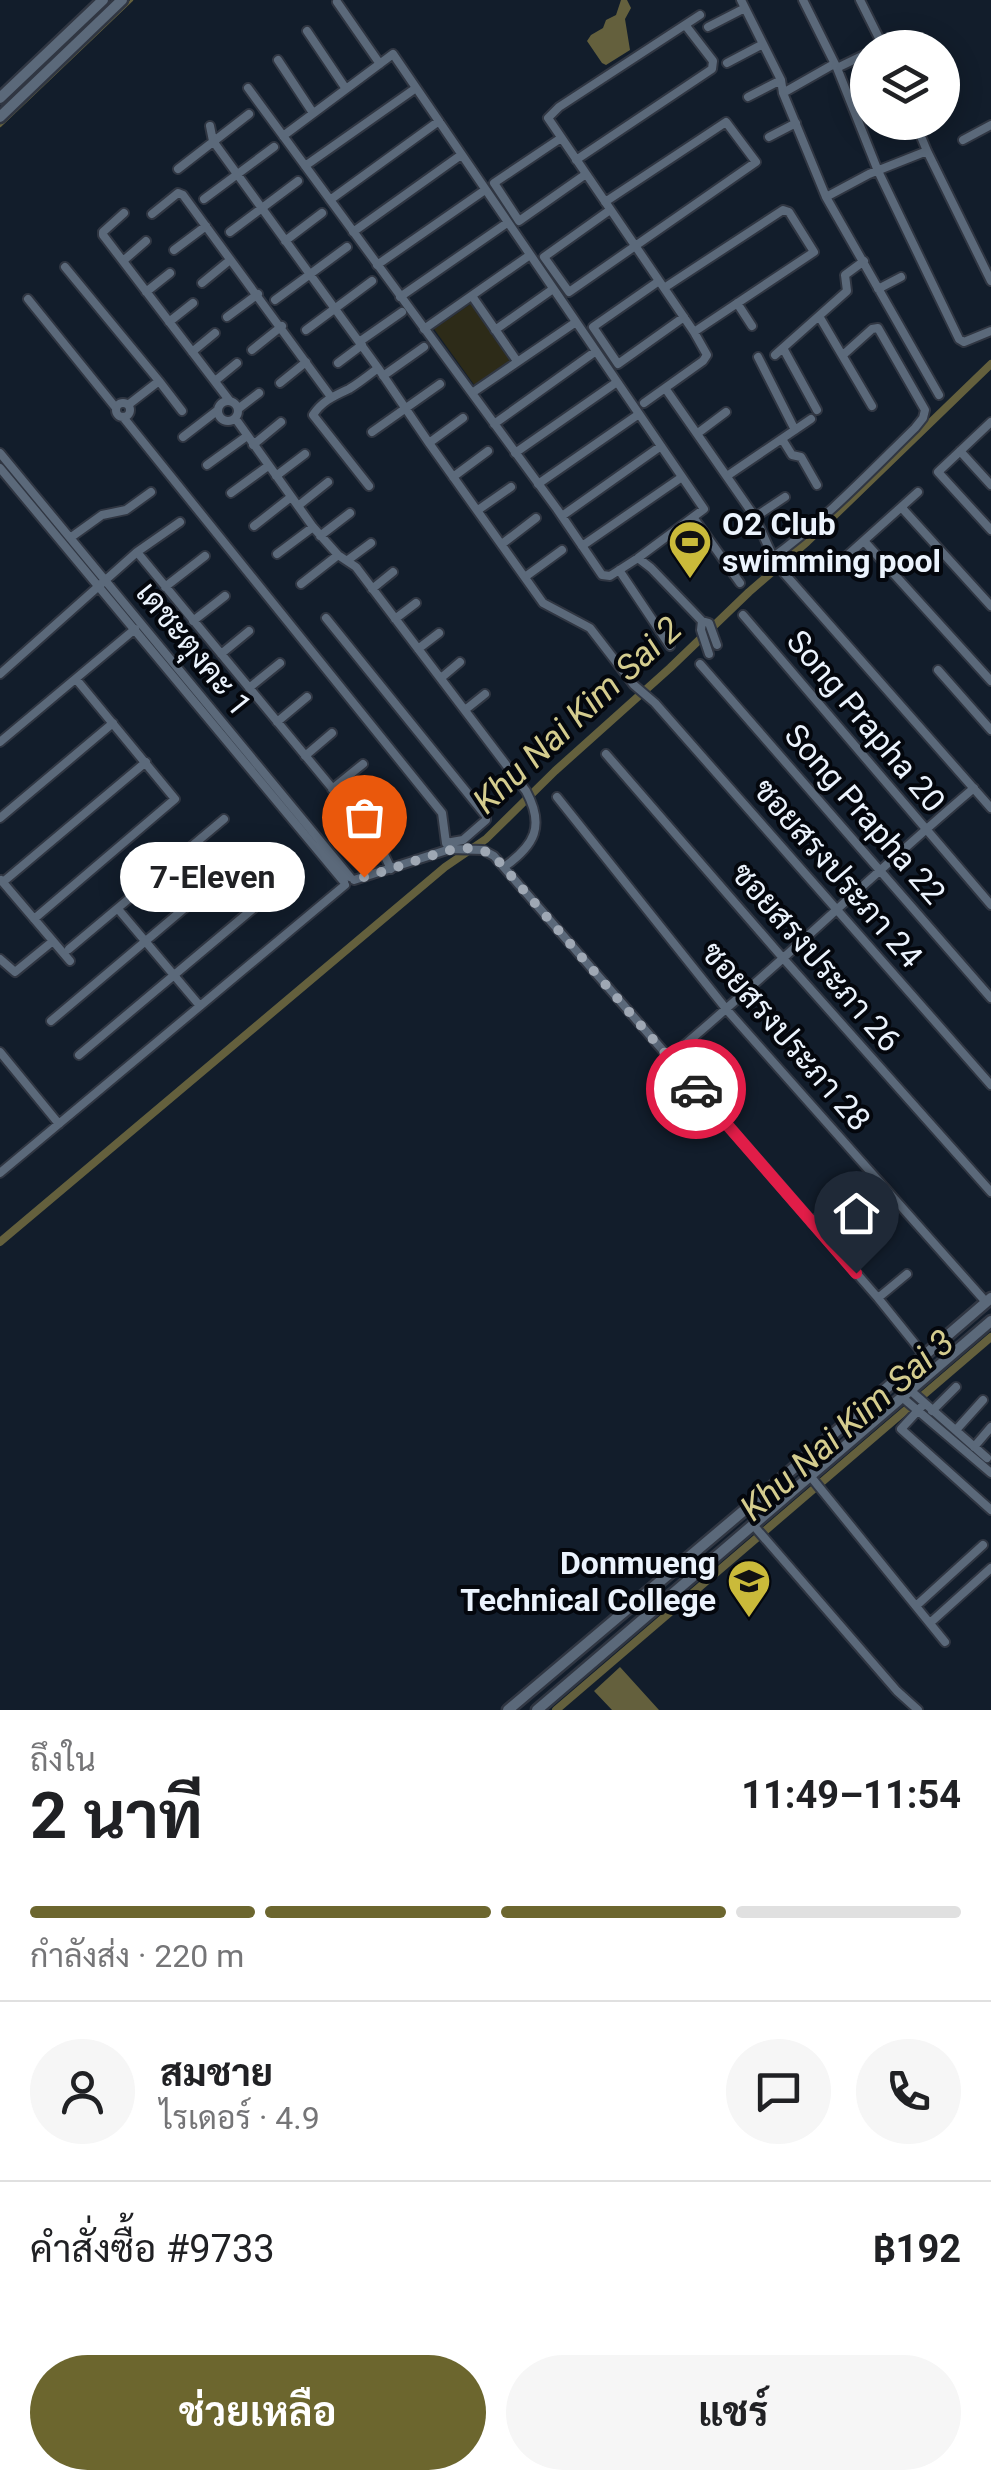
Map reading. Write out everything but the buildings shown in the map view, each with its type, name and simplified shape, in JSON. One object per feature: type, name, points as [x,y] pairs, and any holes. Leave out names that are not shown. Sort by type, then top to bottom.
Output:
[{"type":"main road","points":[[0,98],[103,0]]},
{"type":"main road","points":[[0,117],[122,0]]},
{"type":"main road","points":[[508,1710],[988,1300]]},
{"type":"main road","points":[[537,1710],[759,1531],[811,1476],[916,1403],[991,1322]]},
{"type":"street","points":[[802,0],[836,66],[878,171],[960,339],[964,342],[991,332]]},
{"type":"street","points":[[860,0],[875,30]]},
{"type":"street","points":[[337,2],[380,64]]},
{"type":"street","points":[[708,28],[743,4],[780,80],[826,197],[939,394]]},
{"type":"street","points":[[644,403],[707,356],[548,116],[700,15]]},
{"type":"street","points":[[576,160],[712,69],[713,61],[686,26]]},
{"type":"street","points":[[307,31],[346,89]]},
{"type":"street","points":[[728,62],[763,44]]},
{"type":"street","points":[[248,88],[282,136],[400,297],[562,516],[602,575],[610,576],[638,558],[704,509],[393,54],[282,136]]},
{"type":"street","points":[[278,60],[313,113]]},
{"type":"street","points":[[784,93],[850,60]]},
{"type":"street","points":[[748,97],[780,80]]},
{"type":"street","points":[[305,166],[416,88]]},
{"type":"street","points":[[178,170],[249,114]]},
{"type":"street","points":[[330,200],[439,122]]},
{"type":"street","points":[[724,122],[729,123],[755,164],[635,246],[568,292],[544,256],[724,122]]},
{"type":"street","points":[[769,137],[796,124]]},
{"type":"street","points":[[963,140],[991,125]]},
{"type":"street","points":[[210,126],[213,142]]},
{"type":"street","points":[[561,138],[494,183],[519,221],[586,174]]},
{"type":"street","points":[[922,140],[991,282]]},
{"type":"street","name":"ซอยสรงประภา 24","points":[[213,142],[543,603],[590,628],[634,685],[991,1085]]},
{"type":"street","points":[[204,199],[274,147]]},
{"type":"street","points":[[826,197],[926,151]]},
{"type":"street","points":[[353,232],[461,155]]},
{"type":"street","points":[[230,232],[298,181]]},
{"type":"street","points":[[377,265],[485,190]]},
{"type":"street","points":[[152,214],[180,194],[331,396]]},
{"type":"street","points":[[684,318],[618,364],[593,327],[786,209],[814,252],[694,332]]},
{"type":"street","points":[[286,241],[322,213]]},
{"type":"street","points":[[124,214],[102,235],[235,403],[247,436],[313,527],[372,589],[526,791],[535,810],[537,827],[532,838],[504,868]]},
{"type":"street","points":[[400,297],[508,223]]},
{"type":"street","points":[[174,250],[206,226]]},
{"type":"street","points":[[122,262],[146,241]]},
{"type":"street","points":[[275,300],[347,247]]},
{"type":"street","points":[[424,328],[530,255]]},
{"type":"street","points":[[202,283],[230,260]]},
{"type":"street","points":[[775,355],[848,290],[844,275],[864,261]]},
{"type":"street","points":[[65,267],[182,410]]},
{"type":"street","points":[[146,292],[170,273]]},
{"type":"street","points":[[878,289],[901,277]]},
{"type":"street","points":[[306,330],[372,281]]},
{"type":"street","points":[[496,330],[553,289]]},
{"type":"street","points":[[228,317],[258,294]]},
{"type":"street","points":[[472,296],[517,361]]},
{"type":"street","points":[[28,299],[442,813],[448,846]]},
{"type":"street","points":[[169,322],[193,303]]},
{"type":"street","points":[[737,303],[752,326]]},
{"type":"street","points":[[338,363],[402,312]]},
{"type":"street","points":[[819,316],[872,406]]},
{"type":"street","points":[[472,393],[576,322]]},
{"type":"street","points":[[252,350],[282,326]]},
{"type":"street","points":[[777,564],[923,418],[924,410],[878,328],[843,355]]},
{"type":"street","points":[[192,352],[215,334]]},
{"type":"street","points":[[369,486],[314,414],[331,396],[424,346]]},
{"type":"street","points":[[783,348],[817,410]]},
{"type":"street","points":[[494,424],[596,351]]},
{"type":"street","points":[[758,356],[796,430]]},
{"type":"street","points":[[215,382],[237,362]]},
{"type":"street","points":[[280,382],[306,362]]},
{"type":"street","points":[[128,405],[159,381]]},
{"type":"street","points":[[515,453],[617,382]]},
{"type":"street","points":[[372,432],[440,384]]},
{"type":"street","points":[[664,388],[756,517],[777,564],[991,808]]},
{"type":"street","points":[[218,410],[225,421],[258,393]]},
{"type":"street","points":[[183,437],[229,400]]},
{"type":"street","points":[[116,408],[122,402],[128,405]]},
{"type":"street","points":[[123,417],[129,412],[128,405]]},
{"type":"street","points":[[698,433],[726,412]]},
{"type":"street","points":[[538,484],[639,414]]},
{"type":"street","points":[[429,444],[463,418]]},
{"type":"street","points":[[727,476],[811,419]]},
{"type":"street","points":[[253,445],[282,422]]},
{"type":"street","points":[[991,422],[939,469],[939,475],[991,530]]},
{"type":"street","points":[[207,466],[247,436]]},
{"type":"street","points":[[782,438],[792,455],[801,457],[817,485]]},
{"type":"street","points":[[562,516],[661,446]]},
{"type":"street","points":[[453,477],[488,451]]},
{"type":"street","points":[[960,451],[991,485]]},
{"type":"street","name":"เดชะตุงคะ 1","points":[[0,454],[70,538],[102,584]]},
{"type":"street","points":[[276,476],[305,454]]},
{"type":"street","points":[[231,493],[268,466]]},
{"type":"street","name":"เดชะตุงคะ 1","points":[[0,468],[102,584],[348,881]]},
{"type":"street","points":[[582,546],[682,477]]},
{"type":"street","points":[[298,506],[328,482]]},
{"type":"street","points":[[478,510],[510,486]]},
{"type":"street","points":[[70,538],[102,515],[126,510],[150,492]]},
{"type":"street","points":[[840,562],[918,492]]},
{"type":"street","points":[[756,517],[785,497]]},
{"type":"street","points":[[254,526],[291,498]]},
{"type":"street","points":[[902,508],[991,606]]},
{"type":"street","points":[[320,536],[350,513]]},
{"type":"street","points":[[693,517],[740,583]]},
{"type":"street","points":[[502,544],[536,518]]},
{"type":"street","points":[[0,674],[137,552],[180,522]]},
{"type":"street","points":[[277,554],[313,527]]},
{"type":"street","points":[[864,541],[991,681]]},
{"type":"street","points":[[348,560],[371,543]]},
{"type":"street","points":[[525,577],[562,550]]},
{"type":"street","points":[[137,552],[360,822],[385,854],[391,869]]},
{"type":"street","points":[[301,584],[338,555]]},
{"type":"street","points":[[165,587],[205,556]]},
{"type":"street","points":[[638,558],[717,643]]},
{"type":"street","points":[[619,570],[670,646]]},
{"type":"street","points":[[372,589],[393,572]]},
{"type":"street","points":[[193,621],[226,596]]},
{"type":"street","points":[[396,619],[416,602]]},
{"type":"street","name":"Song Prapha 20","points":[[744,615],[991,905]]},
{"type":"street","points":[[0,1173],[348,881],[391,869],[463,840],[486,820],[326,618]]},
{"type":"street","points":[[704,625],[708,652]]},
{"type":"street","points":[[0,742],[137,627]]},
{"type":"street","points":[[221,654],[249,631]]},
{"type":"street","points":[[418,649],[439,633]]},
{"type":"street","points":[[440,678],[460,662]]},
{"type":"street","points":[[249,688],[280,663]]},
{"type":"street","name":"Song Prapha 22","points":[[700,664],[991,998]]},
{"type":"street","points":[[938,670],[991,730]]},
{"type":"street","points":[[34,919],[174,802],[174,795],[76,679]]},
{"type":"street","points":[[465,710],[485,694]]},
{"type":"street","points":[[277,722],[306,697]]},
{"type":"street","points":[[0,818],[113,723]]},
{"type":"street","points":[[305,756],[332,733]]},
{"type":"street","name":"ซอยสรงประภา 26","points":[[606,754],[991,1192]]},
{"type":"street","points":[[70,960],[1,880],[146,762]]},
{"type":"street","points":[[332,789],[363,764]]},
{"type":"street","points":[[670,1058],[974,788]]},
{"type":"street","name":"ซอยสรงประภา 28","points":[[557,797],[727,1010],[988,1300]]},
{"type":"street","points":[[360,822],[389,799]]},
{"type":"street","points":[[70,949],[224,820]]},
{"type":"street","points":[[448,846],[484,850],[494,856],[924,1355]]},
{"type":"street","points":[[51,1021],[251,852]]},
{"type":"street","points":[[79,1055],[280,886]]},
{"type":"street","points":[[118,908],[200,1006]]},
{"type":"street","points":[[0,959],[14,972],[53,941]]},
{"type":"street","points":[[0,1052],[58,1124]]},
{"type":"street","points":[[812,1223],[856,1182]]},
{"type":"street","points":[[878,1298],[908,1274]]},
{"type":"street","points":[[956,1387],[916,1403],[902,1428],[991,1510]]},
{"type":"street","points":[[956,1430],[983,1400]]},
{"type":"street","points":[[916,1403],[956,1430],[987,1458]]},
{"type":"street","points":[[916,1403],[991,1473]]},
{"type":"street","points":[[974,1447],[991,1427]]},
{"type":"street","points":[[811,1476],[945,1642]]},
{"type":"street","points":[[759,1531],[897,1691],[918,1710]]},
{"type":"street","points":[[916,1606],[983,1545]]},
{"type":"street","points":[[930,1623],[991,1568]]},
{"type":"shaded area","points":[[621,0],[627,0],[631,8],[625,19],[630,50],[606,65],[587,41],[616,15]]},
{"type":"shaded area","points":[[472,303],[512,360],[475,386],[434,329]]},
{"type":"shaded area","points":[[620,1667],[659,1710],[612,1710],[594,1691]]},
{"type":"waterway","points":[[0,126],[132,0]]},
{"type":"waterway","name":"Khu Nai Kim Sai 2","points":[[0,1242],[445,867],[486,839],[555,771],[807,542],[991,364]]},
{"type":"waterway","name":"Khu Nai Kim Sai 3","points":[[556,1710],[991,1337]]},
{"type":"way so far","points":[[364,877],[450,849],[488,852],[696,1089]]},
{"type":"place","name":"O2 Club swimming pool","points":[[690,580]]},
{"type":"place","name":"7-Eleven","points":[[364,877]]},
{"type":"place","name":"Donmueng Technical College","points":[[749,1619]]},
{"type":"route","points":[[696,1089],[856,1273]]}]
